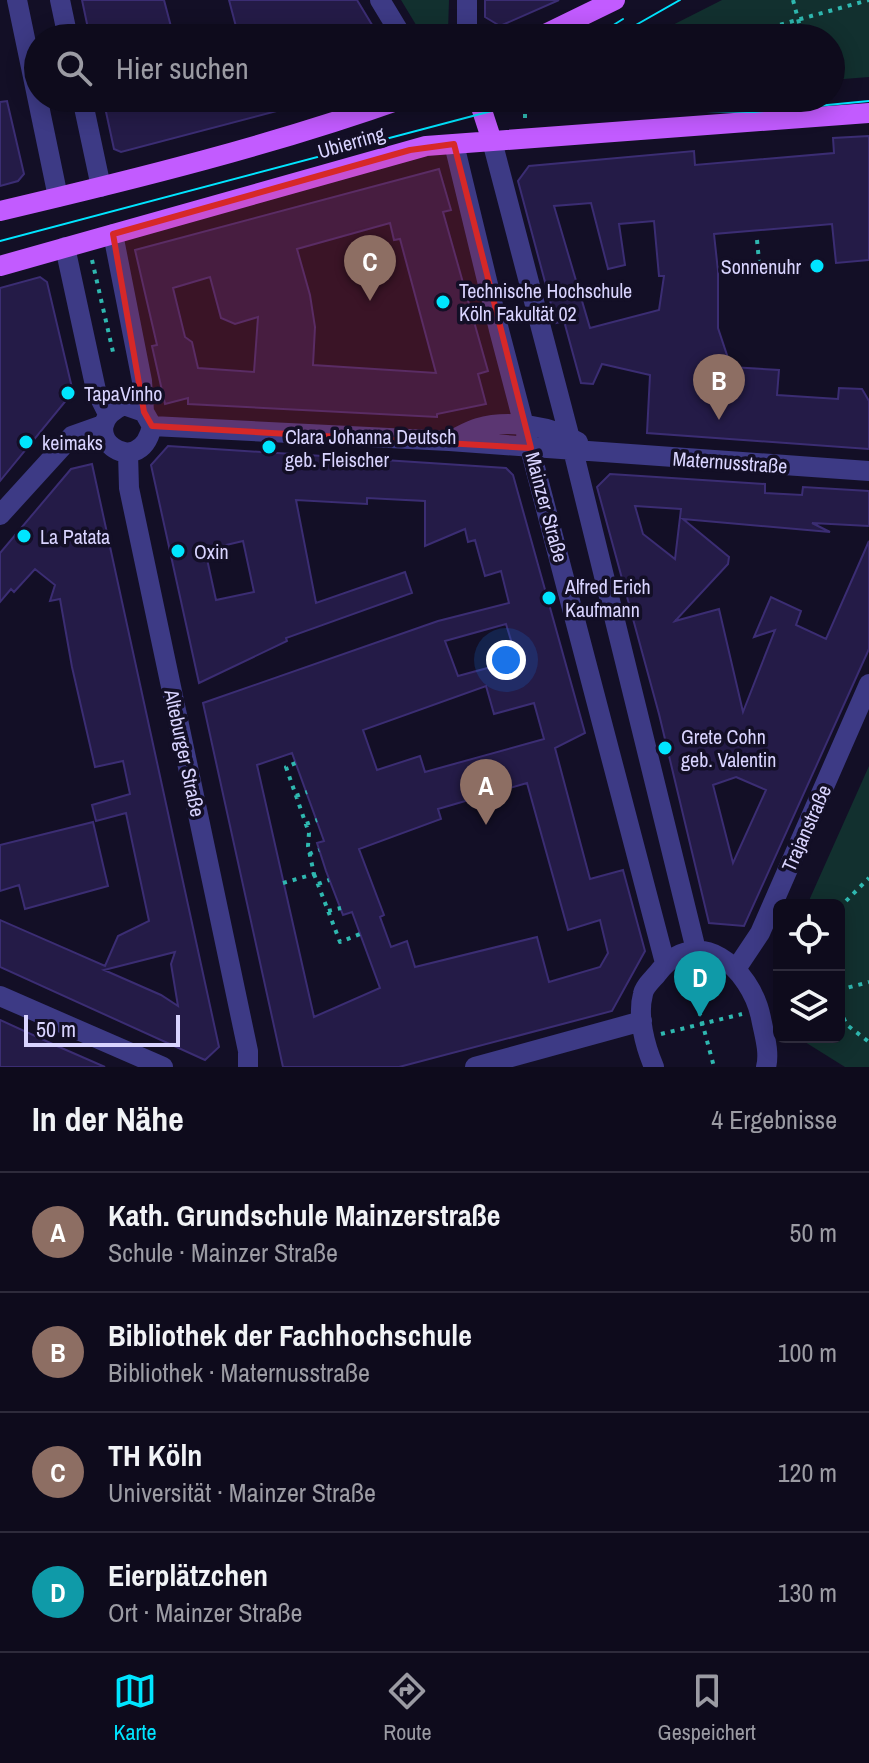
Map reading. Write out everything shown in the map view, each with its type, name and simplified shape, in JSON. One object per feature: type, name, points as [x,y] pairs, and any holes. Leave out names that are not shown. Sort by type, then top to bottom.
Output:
[{"type":"main road","points":[[566,24],[615,0]]},
{"type":"main road","name":"Ubierring","points":[[0,211],[101,187],[366,112]]},
{"type":"main road","points":[[483,112],[492,141]]},
{"type":"main road","name":"Ubierring","points":[[0,266],[410,150],[454,144],[869,113]]},
{"type":"street","points":[[17,0],[24,34]]},
{"type":"street","points":[[60,0],[65,24]]},
{"type":"street","points":[[380,0],[395,24]]},
{"type":"street","points":[[467,0],[467,24]]},
{"type":"street","points":[[40,112],[58,197]]},
{"type":"street","points":[[85,112],[101,187]]},
{"type":"street","name":"Mainzer Straße","points":[[492,141],[578,446],[696,950]]},
{"type":"street","name":"Mainzer Straße","points":[[454,144],[499,330],[665,963]]},
{"type":"street","points":[[65,247],[105,419],[107,442],[112,448],[128,453],[145,445],[148,419],[113,234]]},
{"type":"street","points":[[0,515],[72,436],[124,405],[148,419]]},
{"type":"street","name":"Maternusstraße","points":[[148,419],[531,448],[578,446],[869,471]]},
{"type":"street","name":"Maternusstraße","points":[[449,441],[476,428],[499,424],[525,425],[578,446]]},
{"type":"street","name":"Alteburger Straße","points":[[128,453],[129,488],[251,1062]]},
{"type":"street","name":"Trajanstraße","points":[[736,969],[760,933],[869,684]]},
{"type":"street","points":[[646,1065],[643,992],[665,963],[696,950],[719,954],[749,984],[759,1010],[772,1064]]},
{"type":"street","points":[[0,996],[163,1067]]},
{"type":"street","points":[[475,1067],[642,1021]]},
{"type":"path","points":[[793,0],[800,24]]},
{"type":"path","points":[[784,24],[869,0]]},
{"type":"path","points":[[757,240],[759,261]]},
{"type":"path","points":[[92,260],[114,353]]},
{"type":"path","points":[[296,763],[286,767],[309,833],[309,854],[314,874],[340,942],[360,934]]},
{"type":"path","points":[[296,796],[307,792]]},
{"type":"path","points":[[306,824],[317,820]]},
{"type":"path","points":[[309,854],[319,850]]},
{"type":"path","points":[[283,883],[314,874]]},
{"type":"path","points":[[845,902],[869,878]]},
{"type":"path","points":[[318,884],[329,880]]},
{"type":"path","points":[[328,911],[341,908]]},
{"type":"path","points":[[845,988],[869,982]]},
{"type":"path","points":[[714,1067],[704,1023],[759,1010]]},
{"type":"path","points":[[845,1021],[869,1042]]},
{"type":"highlighted area","points":[[454,144],[531,448],[152,426],[144,412],[113,234],[410,150]]},
{"type":"green space","points":[[401,0],[449,0],[448,24],[416,24]]},
{"type":"green space","points":[[722,0],[869,0],[869,77],[845,79],[845,24],[675,24]]},
{"type":"green space","points":[[869,766],[869,1067],[845,1067],[807,1043],[845,1043],[845,899],[810,899]]},
{"type":"building","points":[[82,0],[164,0],[170,24],[87,24]]},
{"type":"building","points":[[229,0],[357,0],[372,24],[235,24]]},
{"type":"building","points":[[485,0],[559,0],[505,24],[497,24],[485,17]]},
{"type":"building","points":[[7,101],[24,174],[18,181],[0,186],[0,102]]},
{"type":"building","points":[[106,112],[273,112],[121,152],[114,149]]},
{"type":"building","points":[[869,136],[869,260],[836,263],[832,224],[714,234],[718,271],[718,328],[731,367],[779,370],[777,395],[838,399],[839,388],[862,389],[869,401],[869,449],[647,433],[650,375],[602,364],[593,384],[581,383],[564,321],[556,323],[518,181],[529,166],[694,151],[695,165],[834,153],[833,138]],"holes":[[[591,203],[608,269],[625,265],[619,224],[654,221],[659,276],[664,276],[659,310],[590,328],[554,206]]]},
{"type":"building","points":[[439,169],[451,210],[443,212],[488,371],[478,374],[486,404],[437,414],[437,417],[188,404],[188,398],[165,404],[152,346],[157,345],[135,250]],"holes":[[[390,223],[394,240],[400,239],[436,373],[313,365],[315,327],[297,249]],[[210,277],[221,318],[235,324],[258,317],[254,372],[198,368],[192,342],[185,337],[173,288]]]},
{"type":"building","points":[[40,277],[47,282],[73,392],[0,481],[0,288]]},
{"type":"building","points":[[168,446],[506,468],[513,475],[585,733],[555,748],[590,879],[623,870],[645,951],[612,1011],[399,1067],[283,1067],[203,703],[438,621],[509,603],[501,571],[485,576],[475,540],[468,542],[465,529],[425,546],[425,501],[367,498],[367,504],[296,500],[316,603],[405,572],[412,593],[286,638],[287,641],[199,683],[151,465]],"holes":[[[243,541],[254,592],[216,600],[205,550]],[[506,624],[517,660],[458,676],[445,641]],[[486,686],[494,714],[534,703],[544,739],[425,772],[420,756],[377,770],[363,730]],[[292,753],[324,841],[317,843],[326,871],[343,915],[352,912],[380,988],[314,1017],[257,765]],[[527,783],[568,930],[600,920],[608,953],[600,967],[549,982],[537,937],[415,967],[407,941],[391,947],[380,917],[384,915],[359,849],[441,819],[438,809]]]},
{"type":"building","points":[[92,464],[219,1047],[205,1060],[0,967],[0,920],[105,966],[118,936],[149,921],[126,813],[96,821],[92,805],[130,794],[123,761],[95,767],[60,599],[50,601],[55,585],[35,569],[0,602],[0,553],[71,469]],"holes":[[[175,952],[171,964],[178,1006],[161,995],[104,970]]]},
{"type":"building","points":[[610,474],[765,484],[765,493],[802,495],[803,487],[869,491],[869,526],[812,523],[830,532],[683,519],[729,557],[728,564],[675,621],[719,609],[743,712],[775,630],[754,637],[771,597],[801,611],[796,625],[826,639],[869,541],[869,649],[744,926],[709,923],[659,714],[597,487]],"holes":[[[635,506],[681,509],[675,559],[643,534]],[[736,777],[766,790],[733,863],[713,785]]]},
{"type":"building","points":[[93,822],[108,886],[25,909],[19,885],[0,891],[0,845]]},
{"type":"building","points":[[0,1020],[57,1046],[105,1067],[0,1067]]},
{"type":"tram line","points":[[638,24],[680,0]]},
{"type":"tram line","points":[[615,24],[623,19]]},
{"type":"tram line","points":[[845,103],[869,101]]},
{"type":"tram line","points":[[0,241],[488,112]]},
{"type":"place","name":"Sonnenuhr","points":[[817,266]]},
{"type":"place","name":"TH Köln","points":[[370,301]]},
{"type":"place","name":"Technische Hochschule Köln Fakultät 02","points":[[443,302]]},
{"type":"place","name":"TapaVinho","points":[[68,393]]},
{"type":"place","name":"Bibliothek der Fachhochschule","points":[[719,420]]},
{"type":"place","name":"keimaks","points":[[26,442]]},
{"type":"place","name":"Clara Johanna Deutsch geb. Fleischer","points":[[269,447]]},
{"type":"place","name":"La Patata","points":[[24,536]]},
{"type":"place","name":"Oxin","points":[[178,551]]},
{"type":"place","name":"Alfred Erich Kaufmann","points":[[549,598]]},
{"type":"place","name":"Grete Cohn geb. Valentin","points":[[665,748]]},
{"type":"place","name":"Kath. Grundschule Mainzerstraße","points":[[486,825]]},
{"type":"place","name":"Eierplätzchen","points":[[700,1017]]}]
